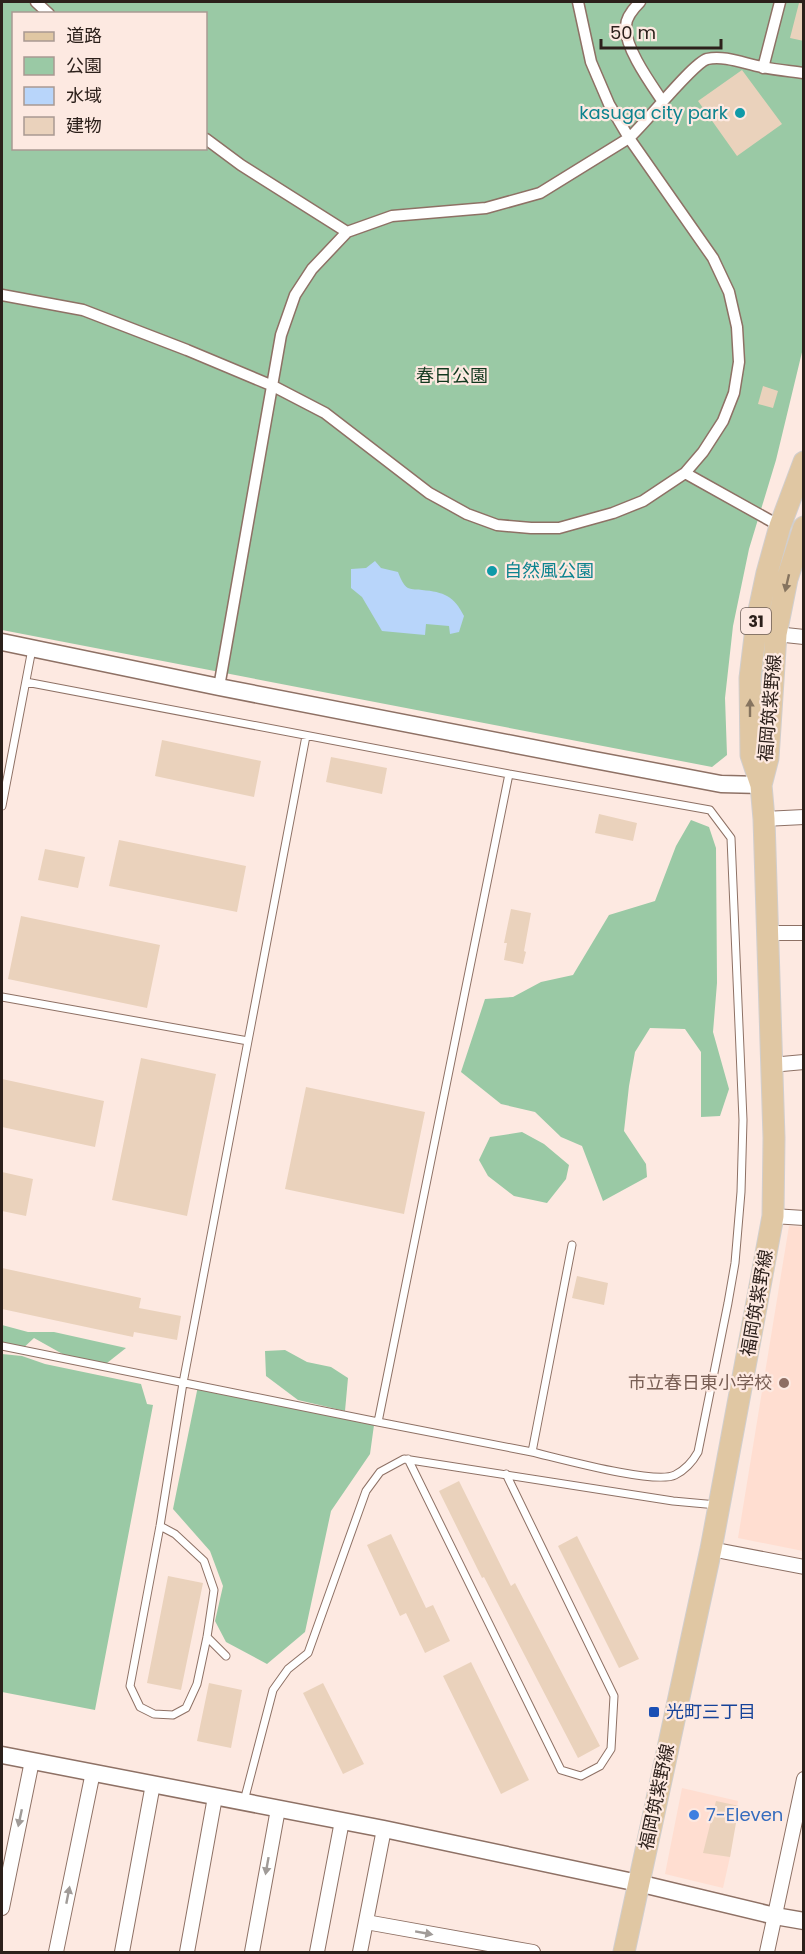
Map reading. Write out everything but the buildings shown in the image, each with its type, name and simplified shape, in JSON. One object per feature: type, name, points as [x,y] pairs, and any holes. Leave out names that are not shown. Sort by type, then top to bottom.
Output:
[{"type":"main road","name":"福岡筑紫野線","points":[[624,1953],[711,1550],[773,1216],[774,1138],[764,819],[761,785],[751,755],[750,678],[757,620],[780,526],[804,462]]},
{"type":"main road","name":"福岡筑紫野線","points":[[761,785],[768,758],[776,634],[787,579],[804,527]]},
{"type":"street","points":[[2,295],[84,310],[273,386],[326,413],[429,493],[467,514],[497,525],[560,528],[613,513],[644,501],[685,473],[704,452],[723,421],[734,393],[739,362],[737,327],[729,292],[713,258],[629,138],[609,104],[591,62],[578,2]]},
{"type":"street","points":[[640,2],[632,11],[626,25],[628,41],[663,102]]},
{"type":"street","points":[[763,68],[780,2]]},
{"type":"street","points":[[219,687],[281,335],[295,295],[312,269],[347,232],[392,216],[486,208],[540,193],[629,138],[706,59],[729,60],[763,68],[804,73]]},
{"type":"street","points":[[207,140],[242,165],[347,232]]},
{"type":"street","points":[[685,473],[780,526]]},
{"type":"street","points":[[776,634],[804,637]]},
{"type":"street","points":[[2,642],[219,687],[710,782],[761,785]]},
{"type":"street","points":[[764,819],[804,817]]},
{"type":"street","points":[[766,933],[804,933]]},
{"type":"street","points":[[771,1065],[804,1062]]},
{"type":"street","points":[[773,1216],[804,1218]]},
{"type":"street","points":[[711,1550],[804,1567]]},
{"type":"street","points":[[2,1755],[384,1828],[804,1921]]},
{"type":"street","points":[[2,1908],[32,1761]]},
{"type":"street","points":[[56,1953],[93,1772]]},
{"type":"street","points":[[767,1953],[804,1779]]},
{"type":"street","points":[[122,1953],[153,1784]]},
{"type":"street","points":[[187,1953],[215,1797]]},
{"type":"street","points":[[252,1953],[278,1809]]},
{"type":"street","points":[[317,1953],[342,1821]]},
{"type":"street","points":[[360,1953],[384,1828]]},
{"type":"street","points":[[366,1922],[533,1953]]},
{"type":"lane","points":[[2,806],[5,771],[32,648]]},
{"type":"lane","points":[[2,1346],[649,1477],[674,1476],[692,1462],[698,1452],[735,1263],[741,1192],[743,1120],[731,838],[710,810],[26,682]]},
{"type":"lane","points":[[160,1526],[175,1534],[204,1561],[214,1590],[197,1684],[186,1708],[173,1715],[154,1714],[140,1707],[130,1686],[160,1526],[183,1383],[306,736]]},
{"type":"lane","points":[[378,1422],[509,774]]},
{"type":"lane","points":[[2,997],[248,1041]]},
{"type":"lane","points":[[532,1452],[572,1245]]},
{"type":"lane","points":[[244,1802],[273,1690],[288,1670],[308,1653],[366,1491],[380,1472],[404,1458],[673,1501],[719,1505]]},
{"type":"lane","points":[[408,1459],[561,1770],[581,1776],[600,1766],[610,1749],[614,1696],[506,1474]]},
{"type":"lane","points":[[207,1637],[226,1656]]},
{"type":"shaded area","name":"市立春日東小学校","points":[[789,1226],[804,1227],[803,1551],[738,1538]]},
{"type":"shaded area","points":[[682,1788],[738,1801],[723,1888],[665,1874]]},
{"type":"green space","name":"春日公園","points":[[2,2],[803,2],[803,348],[776,460],[749,549],[733,626],[725,698],[727,755],[712,767],[2,630]]},
{"type":"green space","points":[[691,820],[709,827],[716,848],[717,983],[713,1032],[729,1089],[720,1116],[701,1117],[701,1052],[685,1029],[650,1028],[635,1052],[624,1131],[646,1164],[647,1177],[603,1201],[582,1146],[561,1137],[535,1112],[501,1104],[461,1072],[485,999],[513,997],[541,982],[573,975],[609,915],[655,901],[676,846]]},
{"type":"green space","points":[[522,1132],[544,1144],[569,1165],[566,1179],[547,1203],[514,1196],[488,1176],[479,1160],[490,1137]]},
{"type":"green space","points":[[2,1325],[28,1332],[54,1332],[126,1348],[107,1363],[84,1366],[34,1338],[20,1351],[2,1348]]},
{"type":"green space","points":[[285,1350],[307,1362],[331,1367],[348,1378],[345,1411],[298,1400],[266,1376],[265,1351]]},
{"type":"green space","points":[[2,1354],[22,1356],[45,1364],[141,1384],[147,1404],[153,1405],[95,1710],[2,1692]]},
{"type":"green space","points":[[198,1386],[374,1425],[370,1454],[331,1511],[305,1632],[267,1664],[226,1642],[215,1621],[223,1586],[210,1551],[173,1509]]},
{"type":"water","points":[[375,561],[381,568],[398,572],[408,588],[448,596],[464,616],[459,632],[450,634],[449,626],[426,624],[425,635],[382,631],[362,597],[351,588],[351,569],[366,568]]},
{"type":"place","name":"kasuga city park","points":[[740,113]]},
{"type":"place","name":"自然風公園","points":[[492,571]]},
{"type":"place","name":"市立春日東小学校","points":[[784,1383]]},
{"type":"place","name":"光町三丁目","points":[[654,1712]]},
{"type":"place","name":"7-Eleven","points":[[694,1815]]}]
